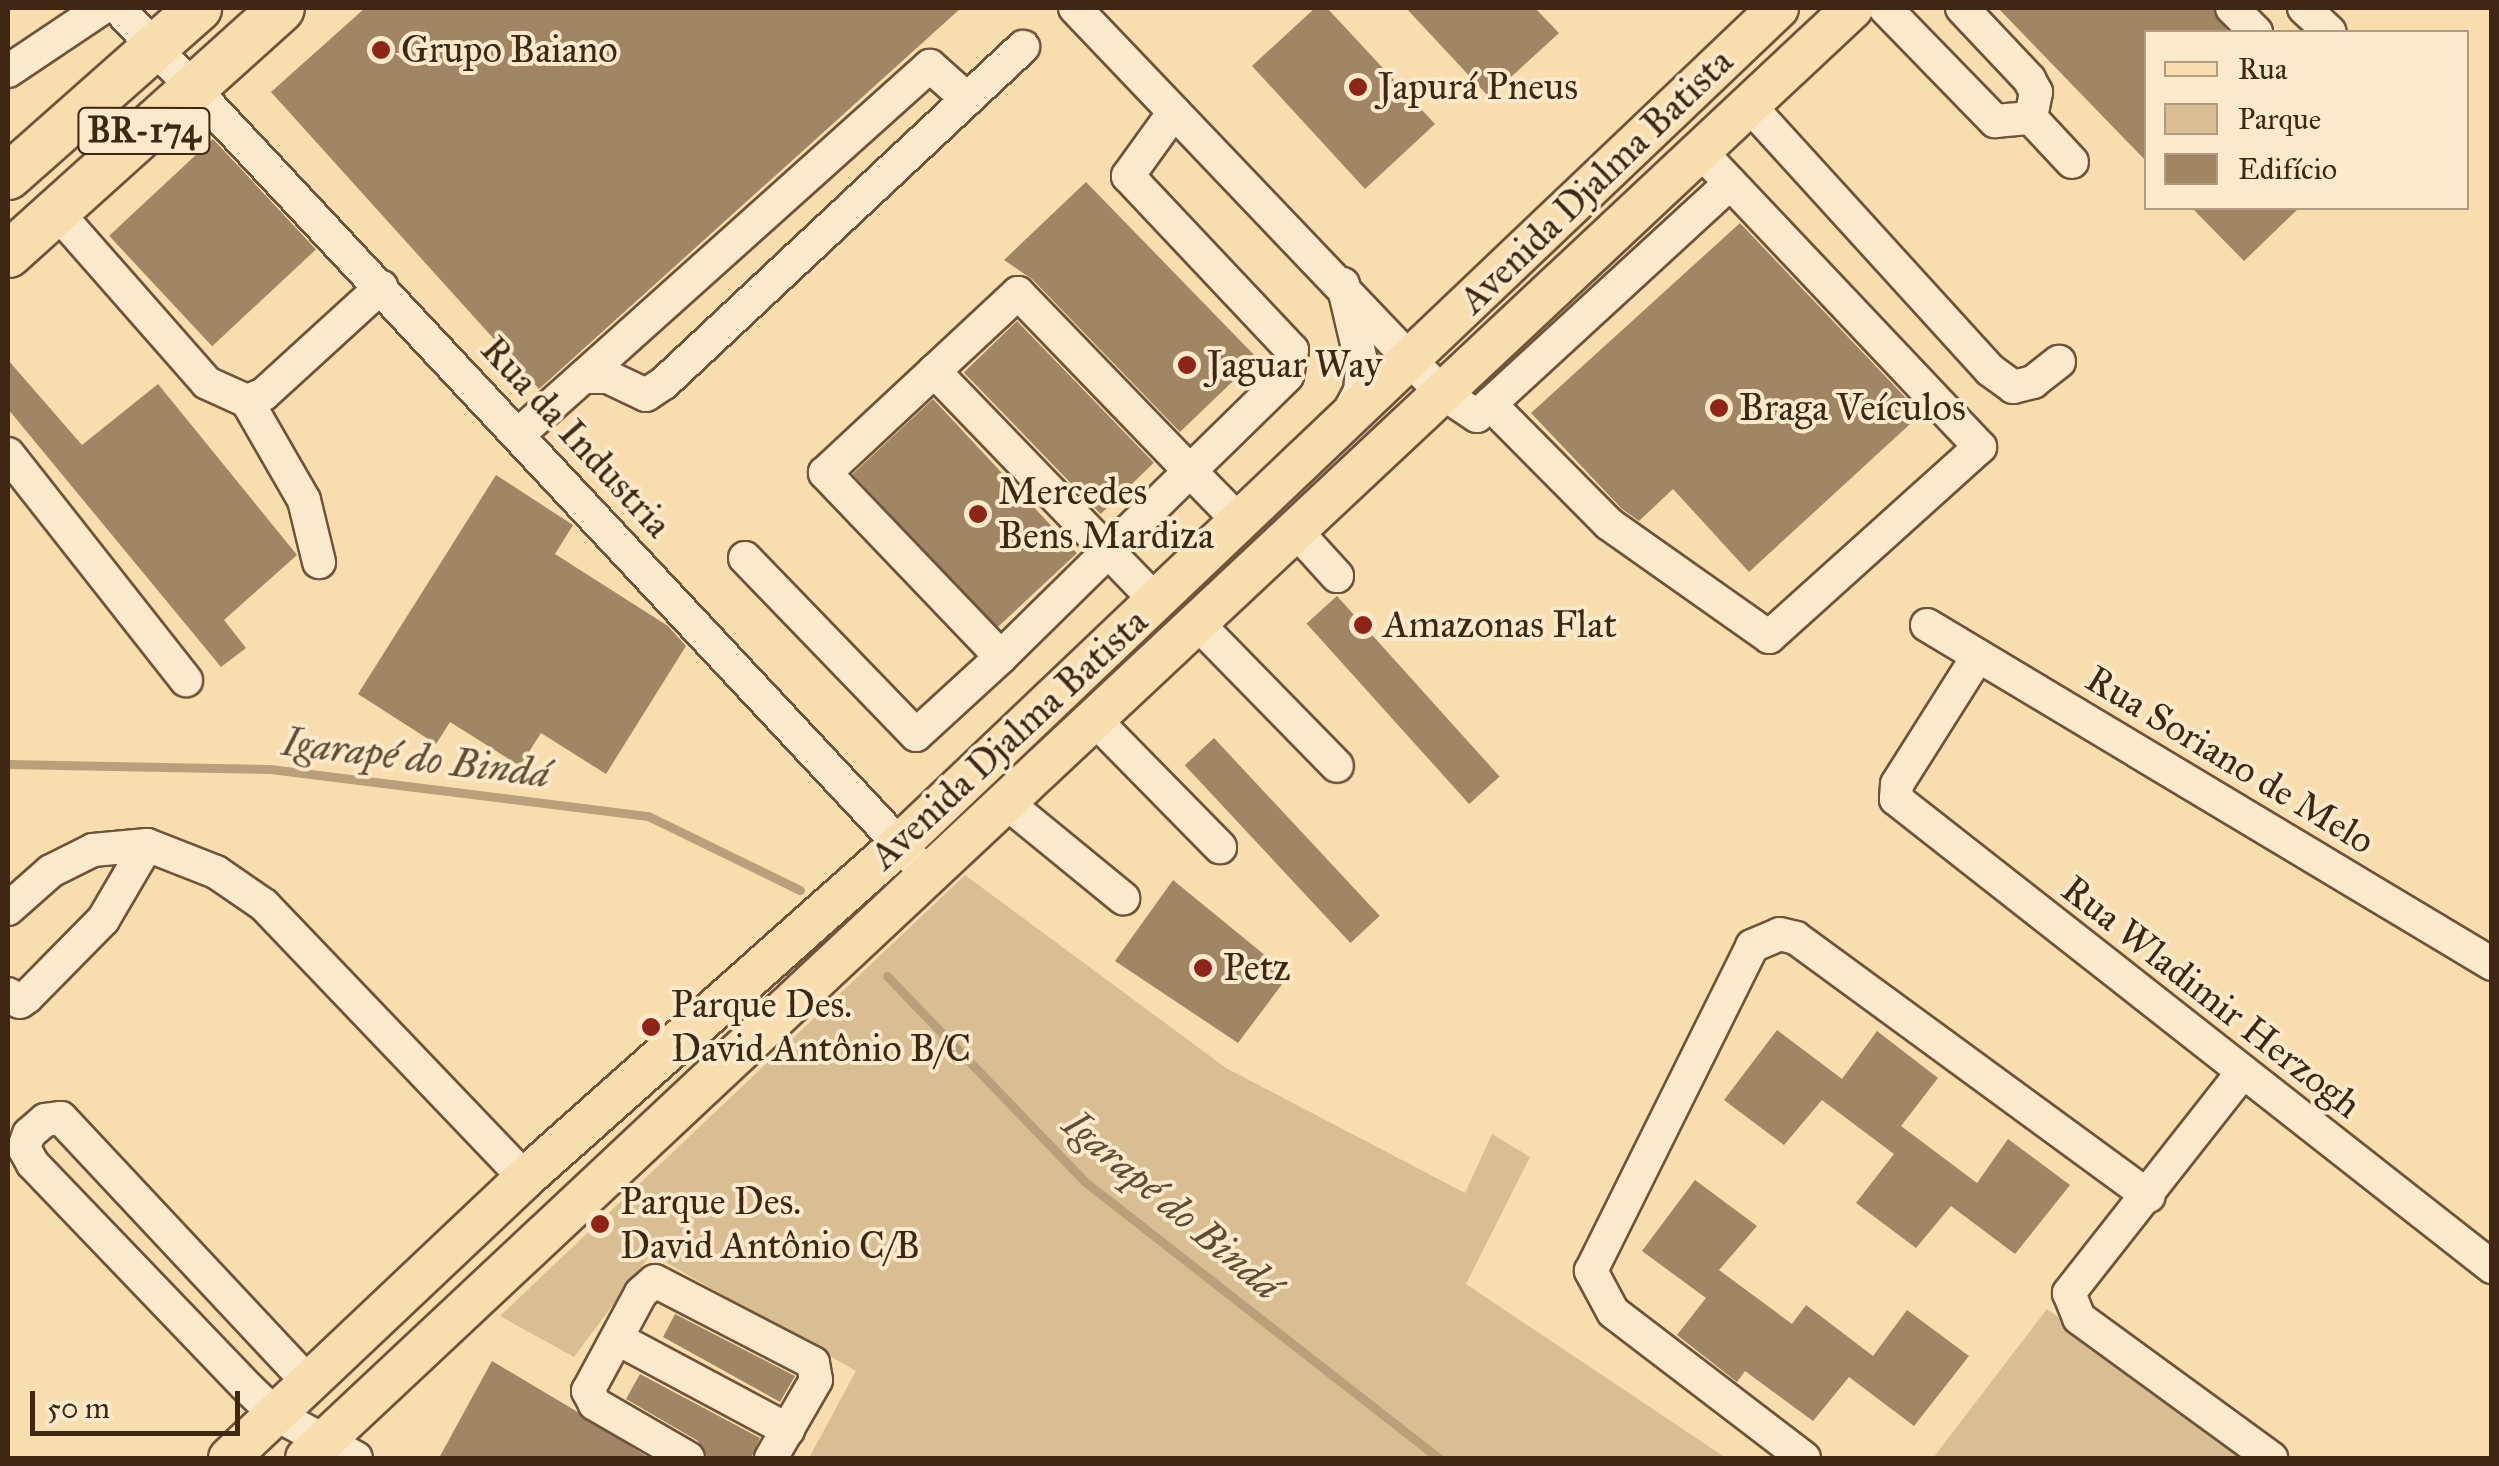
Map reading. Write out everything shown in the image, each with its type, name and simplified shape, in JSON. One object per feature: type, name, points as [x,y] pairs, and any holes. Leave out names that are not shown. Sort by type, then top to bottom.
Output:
[{"type":"highway","name":"BR-174","points":[[8,176],[198,8]]},
{"type":"highway","name":"BR-174","points":[[8,254],[281,8]]},
{"type":"main road","name":"Avenida Djalma Batista","points":[[229,1458],[525,1178],[900,843],[1778,8]]},
{"type":"main road","name":"Avenida Djalma Batista","points":[[329,1453],[1441,392],[1853,8]]},
{"type":"street","points":[[8,71],[102,8]]},
{"type":"street","name":"Rua da Industria","points":[[118,8],[930,878]]},
{"type":"street","points":[[1074,8],[1343,284],[1441,392],[1477,416],[1730,183]]},
{"type":"street","points":[[1885,8],[1995,121],[2031,118]]},
{"type":"street","points":[[1962,8],[2029,78],[2036,92],[2031,118]]},
{"type":"street","points":[[2232,8],[2254,30]]},
{"type":"street","points":[[2304,8],[2328,30]]},
{"type":"street","points":[[583,377],[608,377],[646,394],[664,383],[1023,46]]},
{"type":"street","points":[[519,434],[930,66],[967,98]]},
{"type":"street","points":[[1748,104],[1990,370],[2013,387],[2034,382],[2059,362]]},
{"type":"street","points":[[746,558],[916,735],[1001,657],[1287,376],[1293,362],[1292,350],[1128,176],[1174,112]]},
{"type":"street","points":[[2031,118],[2072,162]]},
{"type":"street","points":[[1490,404],[1608,524],[1769,637],[1980,447],[1699,150]]},
{"type":"street","points":[[56,210],[207,383],[246,401],[304,500],[318,562]]},
{"type":"street","points":[[1342,425],[1360,391],[1362,366],[1343,284]]},
{"type":"street","points":[[246,401],[264,394],[381,287]]},
{"type":"street","points":[[1001,657],[825,473],[1018,294],[1239,522]]},
{"type":"street","points":[[934,371],[1156,600]]},
{"type":"street","points":[[8,454],[186,680]]},
{"type":"street","points":[[1296,531],[1337,576]]},
{"type":"street","points":[[1199,625],[1337,766]]},
{"type":"street","name":"Rua Soriano de Melo","points":[[1927,625],[2492,964]]},
{"type":"street","name":"Rua Wladimir Herzogh","points":[[1978,656],[1893,792],[1904,807],[2492,1267]]},
{"type":"street","points":[[1096,721],[1220,847]]},
{"type":"street","points":[[1008,804],[1123,898]]},
{"type":"street","points":[[8,994],[20,1002],[28,997],[103,920],[147,845]]},
{"type":"street","points":[[8,909],[51,871],[93,850],[147,845],[216,872],[264,905],[525,1178]]},
{"type":"street","points":[[1804,1458],[1613,1312],[1590,1271],[1752,946],[1780,934],[1796,938],[2149,1196]]},
{"type":"street","points":[[2242,1072],[2070,1293],[2079,1318],[2271,1458]]},
{"type":"street","points":[[309,1383],[61,1118],[45,1120],[29,1134],[24,1148],[33,1164],[275,1414],[329,1453]]},
{"type":"street","points":[[618,1339],[780,1444],[816,1380],[806,1356],[662,1282],[641,1293],[590,1383],[595,1404],[688,1458]]},
{"type":"green space","points":[[965,875],[1226,1068],[1465,1193],[1492,1134],[1530,1157],[1466,1284],[1726,1458],[809,1458],[856,1371],[651,1254],[574,1357],[500,1316]]},
{"type":"green space","points":[[2047,1309],[2251,1458],[1933,1458]]},
{"type":"building","points":[[365,8],[961,8],[539,389],[271,92]]},
{"type":"building","points":[[1315,8],[1327,8],[1435,124],[1365,189],[1252,66]]},
{"type":"building","points":[[1406,8],[1535,8],[1559,33],[1489,97]]},
{"type":"building","points":[[1998,8],[2213,8],[2227,30],[2144,30],[2144,159]]},
{"type":"building","points":[[213,139],[316,249],[212,346],[109,236]]},
{"type":"building","points":[[1086,182],[1257,358],[1180,432],[1032,279],[1004,260]]},
{"type":"building","points":[[2194,210],[2297,210],[2244,261]]},
{"type":"building","points":[[1740,223],[1921,414],[1749,572],[1673,489],[1639,521],[1622,509],[1531,413]]},
{"type":"building","points":[[1017,321],[1154,463],[1101,514],[964,372]]},
{"type":"building","points":[[8,360],[82,445],[158,384],[297,555],[224,620],[246,648],[221,667],[8,409]]},
{"type":"building","points":[[933,399],[1077,553],[996,628],[853,474]]},
{"type":"building","points":[[496,475],[573,525],[555,554],[668,626],[686,646],[606,774],[541,733],[520,766],[450,722],[436,744],[358,694]]},
{"type":"building","points":[[1337,596],[1500,777],[1469,804],[1307,623]]},
{"type":"building","points":[[1214,738],[1380,916],[1350,943],[1185,765]]},
{"type":"building","name":"Petz","points":[[1173,880],[1289,975],[1238,1043],[1115,961]]},
{"type":"building","points":[[1777,1030],[1842,1079],[1877,1031],[1938,1078],[1901,1126],[1977,1183],[2008,1139],[2070,1185],[2015,1254],[1951,1206],[1916,1248],[1856,1203],[1894,1154],[1822,1100],[1784,1145],[1724,1100]]},
{"type":"building","points":[[1695,1180],[1757,1226],[1719,1270],[1792,1324],[1806,1305],[1873,1356],[1907,1310],[1969,1356],[1914,1426],[1849,1377],[1813,1421],[1745,1371],[1737,1382],[1677,1335],[1706,1298],[1642,1251]]},
{"type":"building","points":[[675,1314],[795,1376],[780,1402],[663,1337]]},
{"type":"building","points":[[492,1361],[576,1411],[649,1458],[439,1458]]},
{"type":"building","points":[[640,1374],[760,1438],[751,1458],[708,1458],[698,1441],[626,1399]]},
{"type":"waterway","name":"Igarapé do Bindá","points":[[8,764],[270,769],[648,816],[800,890]]},
{"type":"waterway","name":"Igarapé do Bindá","points":[[887,976],[1084,1181],[1439,1458]]},
{"type":"place","name":"Grupo Baiano","points":[[381,50]]},
{"type":"place","name":"Japurá Pneus","points":[[1358,87]]},
{"type":"place","name":"Jaguar Way","points":[[1187,365]]},
{"type":"place","name":"Braga Veículos","points":[[1719,408]]},
{"type":"place","name":"Mercedes Bens Mardiza","points":[[978,514]]},
{"type":"place","name":"Amazonas Flat","points":[[1363,625]]},
{"type":"place","name":"Petz","points":[[1203,968]]},
{"type":"place","name":"Parque Des. David Antônio B/C","points":[[651,1027]]},
{"type":"place","name":"Parque Des. David Antônio C/B","points":[[600,1224]]}]
